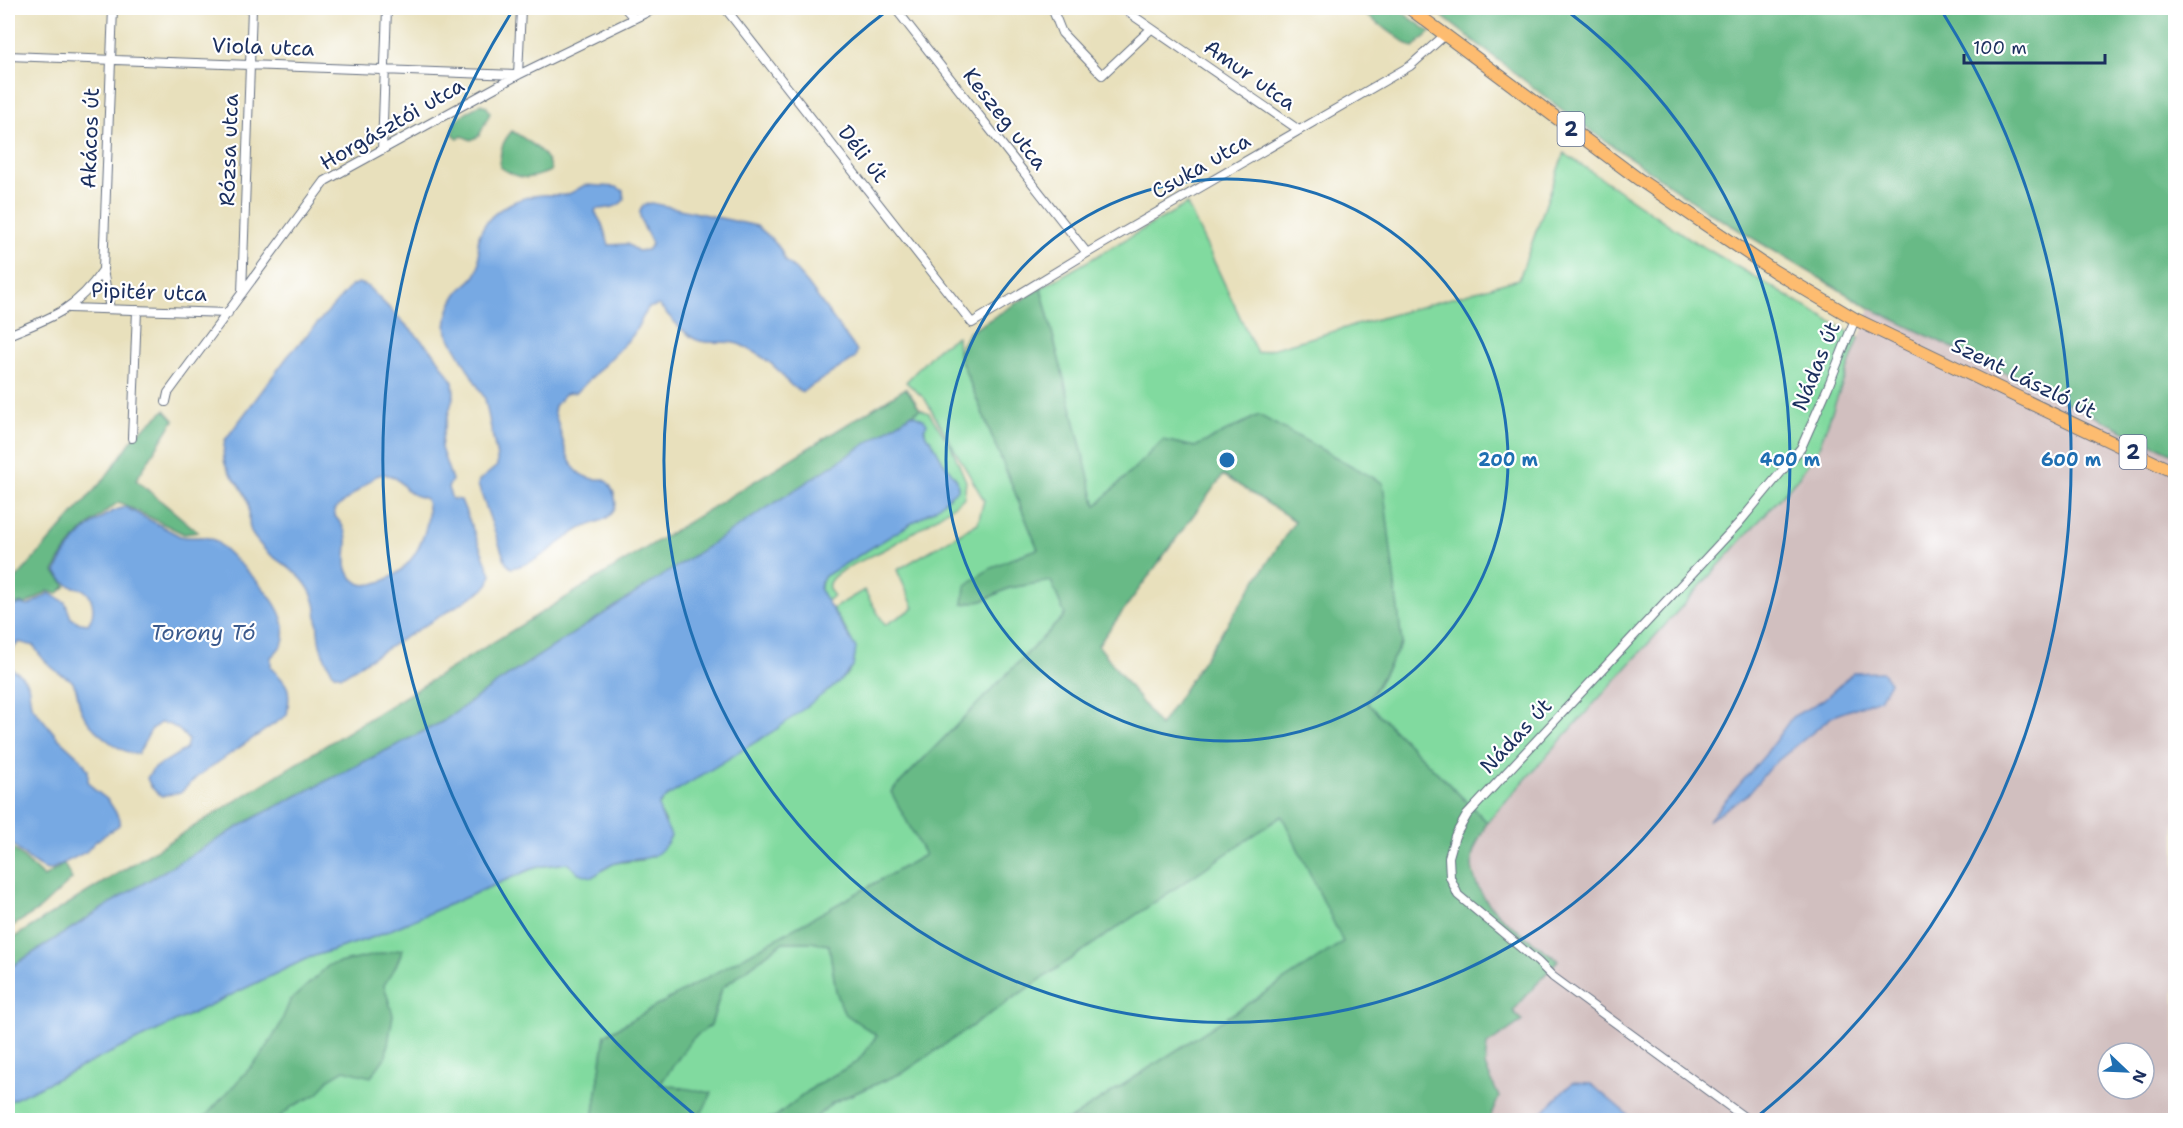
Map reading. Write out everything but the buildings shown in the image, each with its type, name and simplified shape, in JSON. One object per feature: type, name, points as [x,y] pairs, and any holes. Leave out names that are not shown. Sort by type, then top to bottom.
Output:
[{"type":"main road","name":"2","points":[[1409,8],[1637,178],[1774,271],[1855,319]]},
{"type":"main road","name":"Szent László út","points":[[1855,319],[2175,473]]},
{"type":"street","name":"Akácos út","points":[[110,309],[103,270],[112,8]]},
{"type":"street","name":"Rózsa utca","points":[[242,294],[252,8]]},
{"type":"street","points":[[382,150],[387,8]]},
{"type":"street","points":[[518,75],[521,8]]},
{"type":"street","points":[[625,8],[633,17]]},
{"type":"street","name":"Horgásztói utca","points":[[166,402],[168,393],[325,181],[518,75],[633,17],[656,8]]},
{"type":"street","name":"Déli út","points":[[725,8],[972,323]]},
{"type":"street","name":"Keszeg utca","points":[[895,8],[1087,253]]},
{"type":"street","points":[[1052,8],[1062,33],[1102,75],[1151,29]]},
{"type":"street","name":"Amur utca","points":[[1122,8],[1299,130]]},
{"type":"street","name":"Csuka utca","points":[[972,323],[1087,253],[1410,66],[1445,35]]},
{"type":"street","name":"Viola utca","points":[[8,56],[518,75]]},
{"type":"street","points":[[8,335],[69,308],[89,289],[103,270]]},
{"type":"street","name":"Pipitér utca","points":[[69,308],[228,313]]},
{"type":"street","points":[[132,438],[137,310]]},
{"type":"street","name":"Nádas út","points":[[1748,1120],[1553,977],[1481,916],[1458,895],[1450,877],[1449,857],[1455,836],[1467,815],[1738,524],[1801,448],[1855,319]]},
{"type":"shaded area","points":[[1870,308],[2175,455],[2175,1120],[1634,1120],[1591,1084],[1572,1083],[1534,1120],[1489,1120],[1499,1097],[1485,1066],[1487,1045],[1522,1021],[1513,1011],[1557,960],[1490,908],[1477,884],[1472,862],[1487,822],[1797,479],[1842,386]]},
{"type":"green space","points":[[1356,8],[1396,8],[1430,32],[1413,48]]},
{"type":"green space","points":[[1438,8],[2175,8],[2175,455],[1870,308],[1707,211],[1574,119],[1443,17]]},
{"type":"green space","points":[[481,104],[487,107],[490,113],[479,136],[471,140],[462,136],[458,138],[453,134],[454,123],[465,113]]},
{"type":"green space","points":[[512,131],[541,152],[551,171],[525,178],[500,167],[500,156],[505,139]]},
{"type":"green space","points":[[1564,153],[1690,239],[1859,338],[1818,450],[1797,479],[1487,822],[1367,703],[1402,643],[1259,415],[1195,447],[1163,440],[1095,507],[1041,288],[1187,204],[1257,353],[1519,279]]},
{"type":"green space","points":[[1041,288],[1096,506],[1163,440],[1195,447],[1259,415],[1383,483],[1402,643],[1367,703],[1487,822],[1472,856],[1474,877],[1481,892],[1503,918],[1558,960],[1513,1011],[1522,1021],[1487,1045],[1485,1066],[1499,1097],[1489,1120],[1069,1120],[1343,942],[1282,816],[904,1072],[832,1103],[813,1120],[762,1120],[775,1117],[815,1086],[857,1062],[877,1036],[844,1013],[836,991],[829,945],[811,942],[783,942],[722,988],[711,1025],[692,1039],[660,1084],[712,1093],[702,1112],[678,1120],[593,1120],[605,1035],[925,855],[891,792],[1065,615],[1051,581],[1009,588],[982,601],[963,604],[965,586],[1000,564],[1038,549],[958,353],[968,333]],"holes":[[[1223,475],[1295,521],[1160,726],[1098,645]]]},
{"type":"green space","points":[[957,336],[958,353],[1038,549],[1017,556],[963,604],[982,601],[1009,588],[1051,581],[1065,615],[891,792],[925,855],[605,1035],[593,1120],[8,1120],[8,1102],[308,958],[374,937],[536,867],[567,863],[592,877],[614,863],[642,860],[666,822],[657,807],[666,797],[847,675],[855,657],[854,649],[848,633],[832,609],[864,590],[885,625],[914,608],[897,570],[978,523],[984,500],[925,399],[906,382],[937,349]]},
{"type":"green space","points":[[906,388],[920,409],[500,681],[442,722],[254,818],[122,896],[8,969],[8,941]]},
{"type":"green space","points":[[920,409],[929,413],[951,446],[966,481],[964,498],[900,540],[835,576],[829,584],[834,596],[826,601],[821,588],[825,576],[935,509],[958,489],[957,480],[926,436],[923,419],[912,414]]},
{"type":"green space","points":[[165,410],[174,420],[136,480],[198,532],[184,534],[119,502],[90,524],[73,541],[59,561],[54,572],[66,586],[57,594],[48,591],[26,604],[8,606],[8,588],[105,478],[135,436]]},
{"type":"green space","points":[[1282,816],[1344,942],[1069,1120],[813,1120],[832,1103],[904,1072]]},
{"type":"green space","points":[[8,844],[44,877],[64,864],[72,879],[40,909],[8,929]]},
{"type":"green space","points":[[783,942],[811,942],[829,945],[836,991],[869,1030],[877,1036],[857,1062],[815,1086],[775,1117],[762,1120],[678,1120],[702,1112],[660,1084],[692,1039],[711,1025],[722,988]]},
{"type":"green space","points":[[403,949],[384,985],[393,1015],[386,1056],[371,1077],[344,1070],[329,1079],[318,1094],[293,1106],[276,1120],[202,1120],[262,1055],[279,1027],[290,1001],[329,965]]},
{"type":"water","points":[[585,185],[617,187],[623,191],[624,200],[621,203],[611,208],[596,209],[595,212],[609,245],[627,244],[638,251],[647,250],[652,244],[640,214],[644,205],[652,203],[757,226],[781,250],[785,261],[808,284],[857,351],[855,358],[802,392],[792,386],[772,364],[750,349],[728,342],[706,342],[695,339],[678,326],[659,305],[648,308],[633,335],[618,351],[577,392],[565,394],[555,406],[554,412],[564,446],[573,467],[581,474],[604,479],[609,484],[616,500],[613,512],[605,519],[580,529],[530,562],[511,568],[506,563],[478,485],[479,481],[497,466],[485,399],[447,333],[447,316],[456,295],[477,272],[479,237],[492,217],[515,201],[533,196],[565,195]]},
{"type":"water","points":[[358,283],[367,286],[434,353],[453,382],[454,394],[441,448],[452,480],[448,488],[452,499],[461,500],[491,574],[489,583],[483,590],[342,676],[334,674],[323,653],[315,606],[310,591],[301,578],[266,551],[252,533],[249,524],[248,502],[227,468],[223,452],[225,440],[288,356],[351,286]],"holes":[[[389,475],[415,496],[426,499],[427,523],[417,550],[404,567],[383,581],[366,585],[358,583],[348,572],[346,535],[334,515],[334,510],[376,476]]]},
{"type":"water","points":[[912,414],[923,419],[927,424],[924,429],[926,436],[957,480],[958,489],[935,509],[825,576],[820,590],[856,648],[853,667],[839,682],[777,729],[666,797],[659,807],[671,836],[659,852],[645,858],[613,864],[592,877],[579,873],[567,863],[536,867],[374,937],[308,958],[8,1102],[8,969],[122,896],[254,818],[442,722],[500,681]]},
{"type":"water","name":"Torony Tó","points":[[125,507],[180,536],[206,537],[216,541],[262,587],[280,614],[284,628],[283,642],[271,657],[271,668],[288,688],[287,715],[198,776],[181,792],[162,796],[149,784],[147,778],[153,769],[186,749],[188,740],[179,730],[160,723],[151,730],[138,754],[130,753],[105,739],[91,725],[81,710],[74,683],[48,664],[34,646],[19,642],[8,658],[8,608],[21,604],[28,606],[49,593],[65,602],[71,618],[88,624],[93,611],[88,593],[68,585],[56,572],[67,551],[84,532],[104,516]]},
{"type":"water","points":[[8,660],[13,670],[20,674],[28,684],[31,705],[58,738],[81,759],[88,770],[88,781],[108,800],[120,819],[119,825],[95,842],[86,852],[50,870],[34,863],[8,840]]},
{"type":"water","points":[[1882,672],[1890,682],[1880,699],[1833,716],[1771,766],[1748,794],[1708,821],[1765,755],[1792,717],[1823,700],[1853,673]]},
{"type":"water","points":[[1572,1083],[1591,1084],[1634,1120],[1534,1120]]}]
